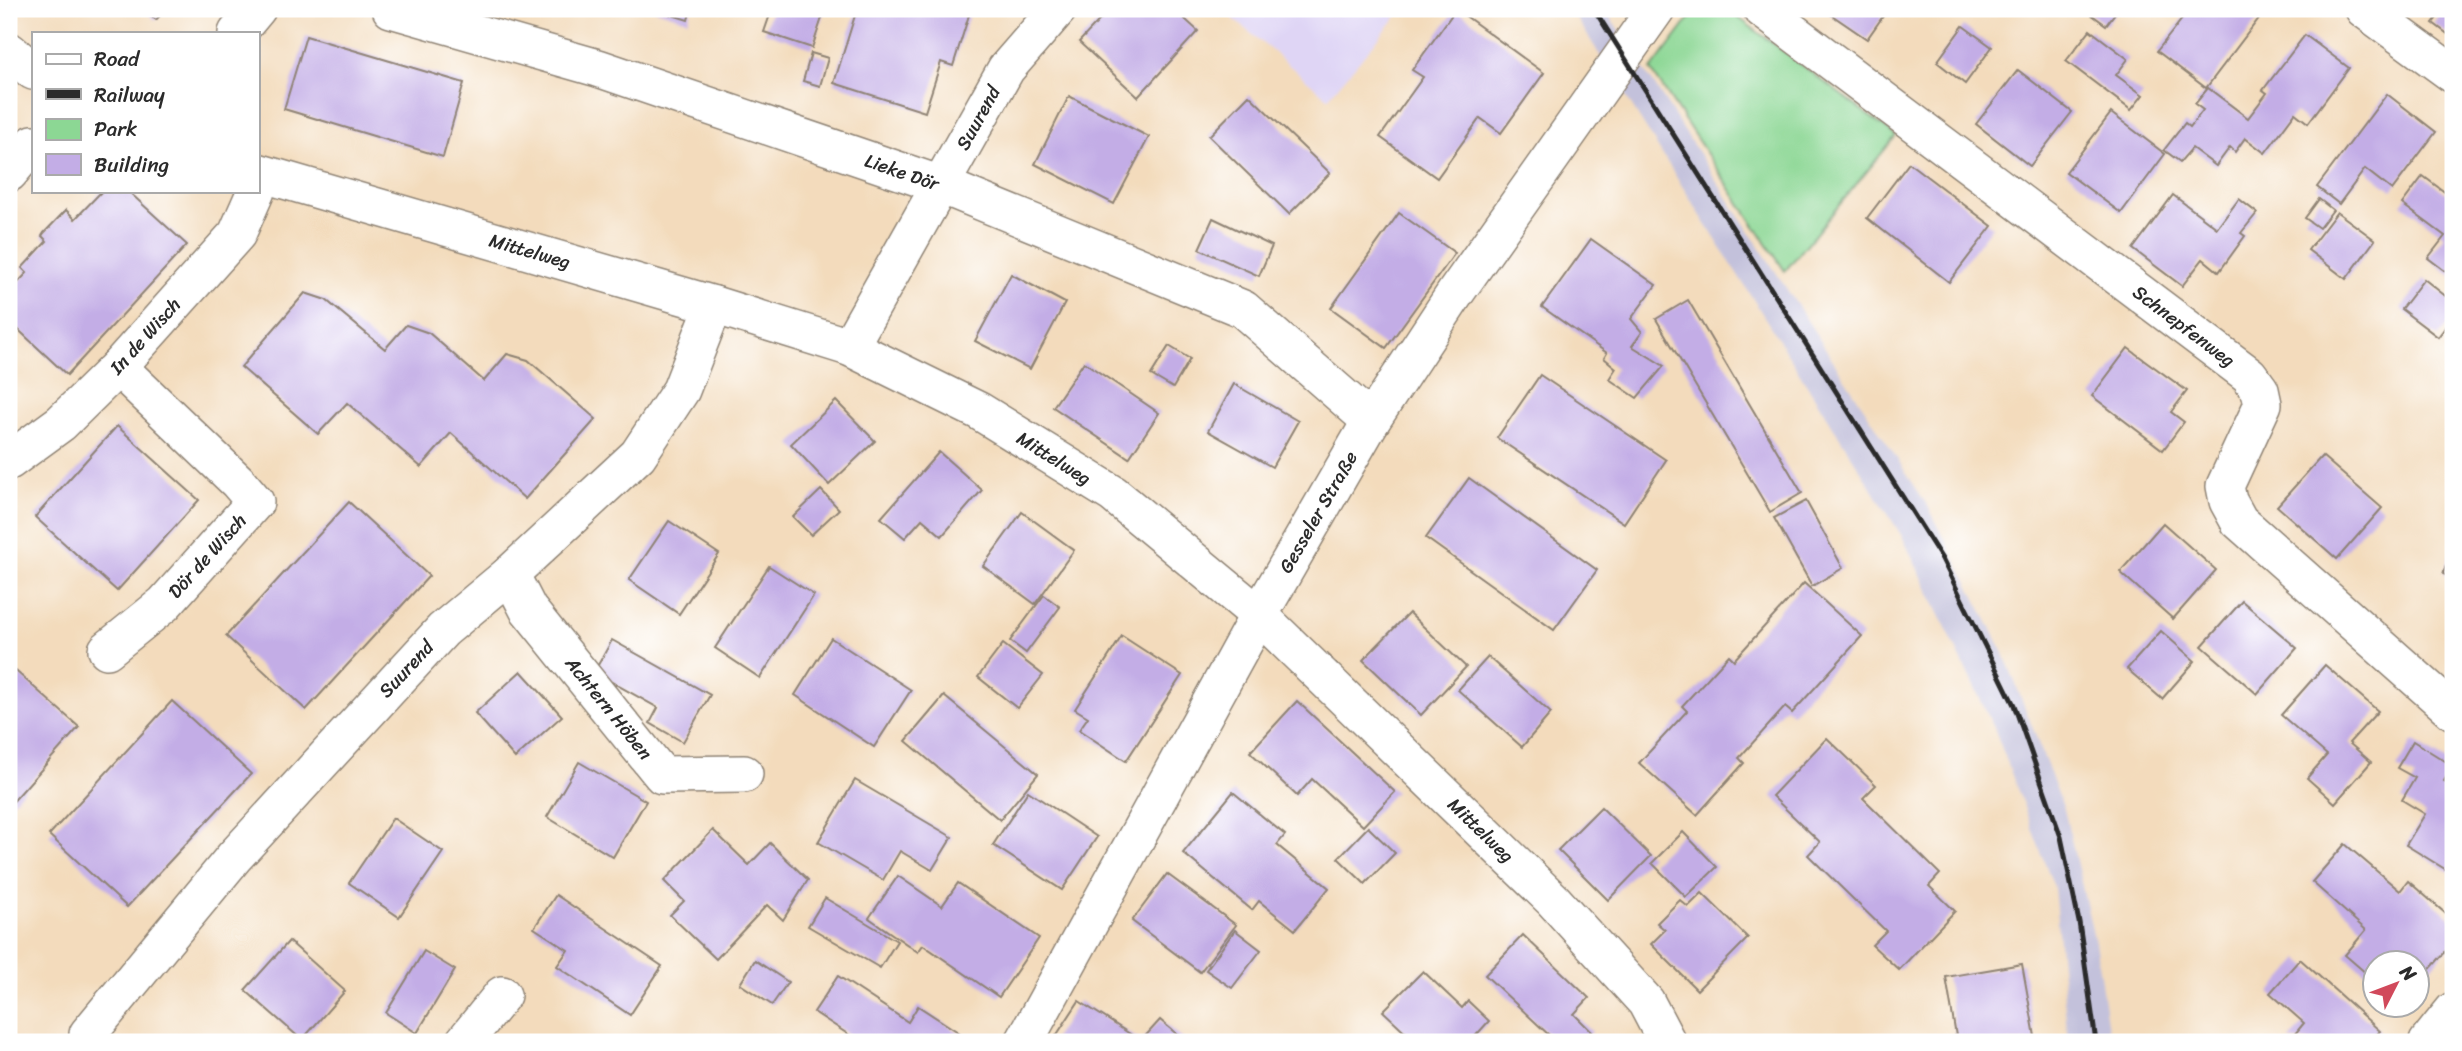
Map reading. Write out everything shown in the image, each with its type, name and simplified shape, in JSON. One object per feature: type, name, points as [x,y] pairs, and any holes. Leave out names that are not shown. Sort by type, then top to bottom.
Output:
[{"type":"street","points":[[238,32],[257,9]]},
{"type":"street","name":"Lieke Dör","points":[[391,9],[598,68],[941,185],[1243,309],[1371,421]]},
{"type":"street","name":"Suurend","points":[[849,347],[1006,69],[1058,9]]},
{"type":"street","name":"Gesseler Straße","points":[[1024,1042],[1259,615],[1371,421],[1456,292],[1656,9]]},
{"type":"street","name":"Schnepfenweg","points":[[1762,9],[2249,374],[2260,390],[2263,404],[2225,486],[2228,501],[2239,521],[2453,711]]},
{"type":"street","points":[[2364,9],[2453,74]]},
{"type":"street","points":[[9,51],[32,70]]},
{"type":"street","points":[[9,173],[32,145]]},
{"type":"street","name":"Mittelweg","points":[[259,181],[714,305],[849,347],[979,411],[1113,494],[1259,615],[1553,900],[1646,1002],[1667,1042]]},
{"type":"street","name":"In de Wisch","points":[[9,461],[61,423],[118,367],[237,234],[254,192]]},
{"type":"street","name":"Suurend","points":[[88,1034],[234,857],[443,629],[510,574],[638,455],[681,390],[714,305]]},
{"type":"street","name":"Dör de Wisch","points":[[107,650],[164,604],[255,502],[238,482],[118,367]]},
{"type":"street","name":"Achtern Höben","points":[[510,574],[528,608],[662,775],[744,774]]},
{"type":"street","points":[[464,1042],[502,996]]},
{"type":"street","points":[[2428,1042],[2453,1011]]},
{"type":"shaded area","points":[[1222,9],[1403,9],[1328,98]]},
{"type":"shaded area","points":[[1571,9],[1605,9],[1929,508],[2003,651],[2064,809],[2095,942],[2110,1042],[2068,1042],[2054,887],[1995,730],[1903,538]]},
{"type":"green space","points":[[1697,9],[1727,9],[1896,136],[1785,271],[1651,70]]},
{"type":"building","points":[[142,9],[166,9],[156,20]]},
{"type":"building","points":[[653,9],[691,9],[688,20]]},
{"type":"building","points":[[772,9],[825,9],[812,48],[764,32]]},
{"type":"building","points":[[857,9],[902,9],[913,12],[914,9],[948,9],[969,15],[953,66],[941,62],[925,112],[834,83]]},
{"type":"building","points":[[1110,9],[1174,9],[1198,31],[1138,97],[1079,42]]},
{"type":"building","points":[[1456,9],[1544,73],[1501,133],[1480,118],[1437,178],[1380,137],[1423,77],[1412,70]]},
{"type":"building","points":[[1823,9],[1888,9],[1867,39]]},
{"type":"building","points":[[2084,9],[2118,9],[2106,25]]},
{"type":"building","points":[[2190,9],[2266,9],[2206,88],[2157,51]]},
{"type":"building","points":[[2444,9],[2453,9],[2453,38],[2433,23]]},
{"type":"building","points":[[1963,26],[1992,47],[1965,84],[1937,62]]},
{"type":"building","points":[[2090,30],[2128,59],[2116,75],[2143,95],[2131,110],[2066,61]]},
{"type":"building","points":[[2305,35],[2349,68],[2308,123],[2295,113],[2265,153],[2245,138],[2235,152],[2230,147],[2216,166],[2192,148],[2180,162],[2164,150],[2185,123],[2190,127],[2203,110],[2195,104],[2208,88],[2248,118],[2267,93],[2263,90]]},
{"type":"building","points":[[306,36],[464,83],[443,157],[284,109]]},
{"type":"building","points":[[811,53],[828,58],[820,86],[803,81]]},
{"type":"building","points":[[2018,70],[2072,112],[2030,166],[1976,124]]},
{"type":"building","points":[[2387,94],[2436,132],[2392,190],[2365,169],[2339,204],[2317,187]]},
{"type":"building","points":[[1249,95],[1330,173],[1289,214],[1209,136]]},
{"type":"building","points":[[1069,96],[1149,137],[1114,204],[1035,164]]},
{"type":"building","points":[[2111,113],[2165,154],[2121,213],[2066,172]]},
{"type":"building","points":[[1909,163],[1992,226],[1949,282],[1867,218]]},
{"type":"building","points":[[2423,176],[2446,193],[2453,183],[2453,277],[2428,258],[2445,236],[2402,204]]},
{"type":"building","points":[[101,192],[129,192],[187,245],[67,375],[9,321],[9,292],[27,273],[22,268],[47,241],[42,236],[44,233],[66,210],[75,219]]},
{"type":"building","points":[[2173,195],[2217,228],[2239,199],[2257,213],[2241,233],[2245,236],[2219,272],[2203,259],[2182,286],[2133,249]]},
{"type":"building","points":[[2319,199],[2333,210],[2319,228],[2305,218]]},
{"type":"building","points":[[2337,212],[2375,240],[2346,279],[2308,250]]},
{"type":"building","points":[[1399,213],[1455,253],[1386,348],[1331,308]]},
{"type":"building","points":[[1213,218],[1272,246],[1259,276],[1199,249]]},
{"type":"building","points":[[1591,239],[1656,285],[1631,319],[1642,332],[1632,346],[1664,366],[1637,398],[1609,379],[1616,368],[1604,358],[1607,353],[1542,307]]},
{"type":"building","points":[[1011,274],[1065,303],[1030,369],[975,341]]},
{"type":"building","points":[[2424,279],[2453,302],[2453,317],[2438,337],[2401,309]]},
{"type":"building","points":[[305,293],[326,300],[385,349],[406,325],[429,333],[484,381],[507,354],[528,360],[596,419],[525,499],[451,433],[421,467],[347,403],[318,434],[241,367]]},
{"type":"building","points":[[1688,300],[1802,493],[1770,512],[1656,319]]},
{"type":"building","points":[[1169,346],[1190,359],[1173,388],[1151,375]]},
{"type":"building","points":[[2128,348],[2187,391],[2171,412],[2184,422],[2163,450],[2092,396]]},
{"type":"building","points":[[1084,362],[1159,413],[1129,458],[1053,407]]},
{"type":"building","points":[[1540,375],[1666,460],[1624,523],[1497,438]]},
{"type":"building","points":[[1234,384],[1298,421],[1272,467],[1208,431]]},
{"type":"building","points":[[836,401],[875,441],[829,485],[791,444]]},
{"type":"building","points":[[117,426],[199,500],[117,591],[35,517]]},
{"type":"building","points":[[939,452],[982,490],[942,536],[922,519],[905,538],[881,518]]},
{"type":"building","points":[[2322,456],[2382,508],[2337,559],[2277,506]]},
{"type":"building","points":[[1469,478],[1597,570],[1554,630],[1426,538]]},
{"type":"building","points":[[821,490],[839,509],[811,535],[793,517]]},
{"type":"building","points":[[1806,501],[1843,568],[1812,586],[1774,518]]},
{"type":"building","points":[[349,502],[429,576],[306,710],[226,636]]},
{"type":"building","points":[[1022,512],[1074,550],[1035,604],[983,566]]},
{"type":"building","points":[[669,521],[719,554],[679,614],[629,580]]},
{"type":"building","points":[[2163,523],[2216,570],[2173,619],[2120,572]]},
{"type":"building","points":[[2453,547],[2453,578],[2443,574]]},
{"type":"building","points":[[769,566],[814,595],[760,678],[715,648]]},
{"type":"building","points":[[1804,583],[1862,636],[1792,713],[1785,707],[1739,758],[1744,763],[1697,815],[1639,763],[1687,711],[1682,706],[1729,655],[1734,660]]},
{"type":"building","points":[[1044,595],[1060,607],[1026,653],[1010,641]]},
{"type":"building","points":[[2242,601],[2297,648],[2257,694],[2202,646]]},
{"type":"building","points":[[1409,613],[1466,667],[1421,715],[1363,660]]},
{"type":"building","points":[[2161,631],[2195,661],[2162,699],[2127,669]]},
{"type":"building","points":[[1122,636],[1182,675],[1126,761],[1079,730],[1088,717],[1075,709]]},
{"type":"building","points":[[831,638],[911,690],[874,747],[795,695]]},
{"type":"building","points":[[612,640],[710,695],[683,742],[650,723],[658,708],[594,672]]},
{"type":"building","points":[[1003,644],[1043,675],[1017,708],[978,677]]},
{"type":"building","points":[[1488,657],[1551,713],[1522,747],[1458,690]]},
{"type":"building","points":[[9,665],[79,727],[9,806]]},
{"type":"building","points":[[2325,665],[2378,711],[2349,743],[2371,762],[2335,803],[2307,778],[2327,755],[2281,715]]},
{"type":"building","points":[[521,671],[562,716],[515,758],[475,713]]},
{"type":"building","points":[[944,696],[1038,774],[1000,820],[906,741]]},
{"type":"building","points":[[172,701],[251,774],[127,907],[49,835]]},
{"type":"building","points":[[1297,701],[1395,792],[1363,826],[1312,779],[1297,796],[1250,752]]},
{"type":"building","points":[[1827,738],[1876,785],[1863,798],[1940,874],[1929,886],[1955,911],[1899,970],[1872,945],[1886,931],[1808,855],[1820,842],[1772,796]]},
{"type":"building","points":[[2413,741],[2453,766],[2444,781],[2453,787],[2453,874],[2406,845],[2425,814],[2402,800],[2415,778],[2397,768]]},
{"type":"building","points":[[579,762],[646,801],[613,857],[547,817]]},
{"type":"building","points":[[855,780],[952,837],[932,870],[900,851],[883,880],[818,842]]},
{"type":"building","points":[[1028,791],[1097,837],[1062,890],[993,845]]},
{"type":"building","points":[[1233,792],[1285,835],[1277,845],[1329,888],[1295,930],[1259,901],[1252,910],[1183,853]]},
{"type":"building","points":[[1601,807],[1651,856],[1608,900],[1558,850]]},
{"type":"building","points":[[393,818],[443,852],[399,917],[349,883]]},
{"type":"building","points":[[1368,827],[1395,853],[1365,884],[1338,858]]},
{"type":"building","points":[[713,830],[749,865],[770,843],[808,880],[783,920],[767,905],[716,959],[670,915],[684,901],[664,881]]},
{"type":"building","points":[[1683,832],[1717,867],[1686,897],[1652,863]]},
{"type":"building","points":[[2345,844],[2400,891],[2408,881],[2453,920],[2453,943],[2430,969],[2430,950],[2360,950],[2360,968],[2345,955],[2366,930],[2312,882]]},
{"type":"building","points":[[1167,874],[1236,925],[1200,972],[1132,921]]},
{"type":"building","points":[[898,876],[942,906],[958,883],[1039,938],[999,997],[923,945],[918,952],[869,918]]},
{"type":"building","points":[[1702,893],[1748,938],[1697,990],[1651,944],[1665,930],[1657,923],[1680,900],[1688,907]]},
{"type":"building","points":[[556,895],[662,966],[630,1015],[557,966],[568,950],[534,928]]},
{"type":"building","points":[[825,898],[897,941],[880,968],[808,926]]},
{"type":"building","points":[[1235,930],[1261,950],[1232,988],[1206,970]]},
{"type":"building","points":[[1523,935],[1589,998],[1574,1014],[1592,1032],[1581,1042],[1542,1042],[1549,1035],[1485,975]]},
{"type":"building","points":[[289,941],[345,991],[302,1040],[245,990]]},
{"type":"building","points":[[424,951],[455,970],[417,1033],[386,1013]]},
{"type":"building","points":[[2300,959],[2360,1013],[2360,1020],[2368,1020],[2380,1031],[2371,1042],[2289,1041],[2304,1023],[2270,993]]},
{"type":"building","points":[[755,960],[788,982],[772,1005],[740,984]]},
{"type":"building","points":[[2022,964],[2036,1042],[1957,1042],[1946,977]]},
{"type":"building","points":[[1423,971],[1462,1008],[1468,1001],[1489,1021],[1470,1042],[1416,1042],[1383,1011]]},
{"type":"building","points":[[838,976],[908,1022],[918,1006],[969,1039],[967,1042],[860,1042],[814,1012]]},
{"type":"building","points":[[1079,1001],[1141,1041],[1160,1020],[1186,1042],[1052,1042]]},
{"type":"railway","points":[[1594,9],[1942,559],[2014,705],[2061,837],[2079,922],[2096,1042]]}]
